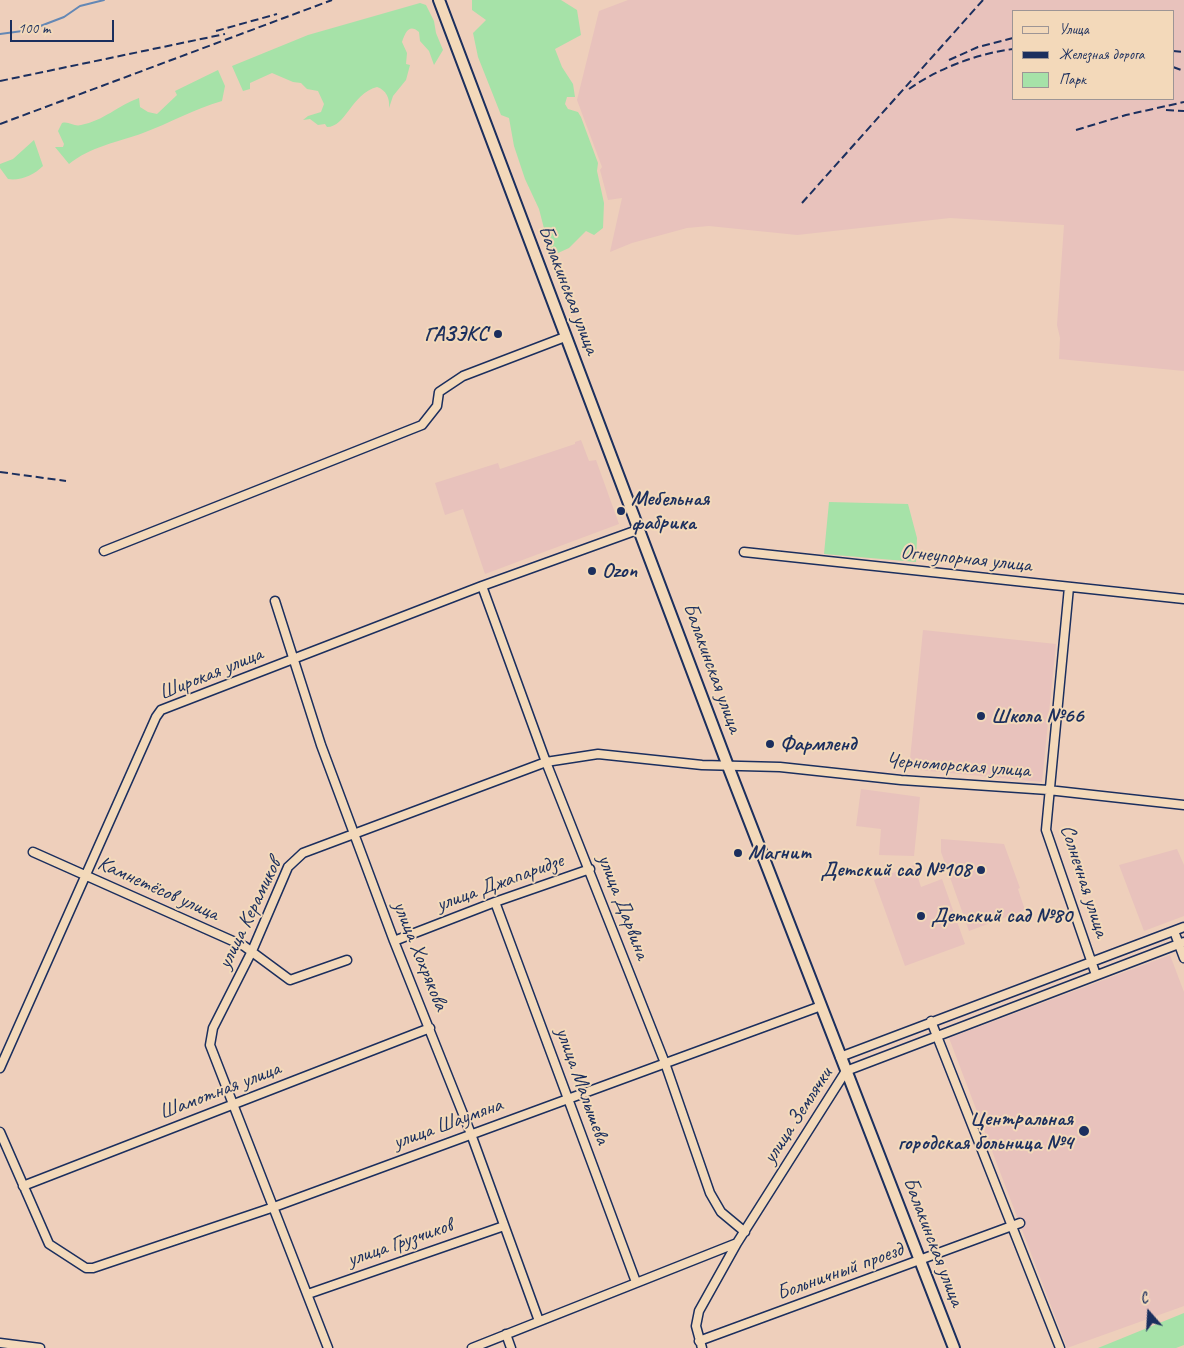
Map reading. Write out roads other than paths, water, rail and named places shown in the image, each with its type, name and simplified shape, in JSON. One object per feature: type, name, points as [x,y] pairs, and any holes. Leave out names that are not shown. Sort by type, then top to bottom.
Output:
[{"type":"main road","name":"Балакинская улица","points":[[439,0],[728,766],[954,1348]]},
{"type":"street","points":[[104,551],[422,425],[437,406],[439,392],[463,376],[565,337]]},
{"type":"street","name":"Широкая улица","points":[[0,1068],[156,716],[161,710],[482,586],[640,529]]},
{"type":"street","name":"Огнеупорная улица","points":[[744,552],[1184,600]]},
{"type":"street","name":"улица Дарвина","points":[[482,586],[546,762],[590,869],[665,1063],[710,1193],[721,1212],[745,1232]]},
{"type":"street","name":"Солнечная улица","points":[[1069,587],[1048,790],[1046,830],[1096,975]]},
{"type":"street","name":"улица Хохрякова","points":[[275,601],[354,834],[394,941],[471,1134],[539,1321]]},
{"type":"street","name":"улица Керамиков","points":[[328,1348],[210,1044],[213,1028],[252,951],[288,867],[302,853],[546,762],[598,754],[728,766]]},
{"type":"street","name":"Черноморская улица","points":[[728,766],[780,767],[901,780],[1048,790],[1184,805]]},
{"type":"street","name":"Камнетёсов улица","points":[[33,852],[252,951],[290,980],[347,960]]},
{"type":"street","name":"улица Джапаридзе","points":[[394,941],[495,902],[590,869]]},
{"type":"street","name":"улица Малышева","points":[[495,902],[636,1282]]},
{"type":"street","name":"улица Землячки","points":[[840,1057],[931,1021],[1184,927]]},
{"type":"street","points":[[1174,931],[1182,943],[1184,958]]},
{"type":"street","name":"улица Землячки","points":[[472,1348],[737,1242],[846,1071],[1182,943]]},
{"type":"street","name":"улица Шаумяна","points":[[23,1186],[49,1244],[86,1268],[97,1268],[274,1207],[821,1006]]},
{"type":"street","points":[[931,1021],[1016,1225],[1060,1348]]},
{"type":"street","name":"Шамотная улица","points":[[23,1186],[430,1028]]},
{"type":"street","points":[[0,1132],[23,1186]]},
{"type":"street","name":"Больничный проезд","points":[[701,1345],[1016,1225]]},
{"type":"street","name":"улица Грузчиков","points":[[308,1294],[504,1226]]},
{"type":"street","points":[[701,1345],[696,1326],[698,1311],[737,1242]]},
{"type":"street","points":[[506,1334],[511,1348]]},
{"type":"street","points":[[0,1343],[40,1348]]},
{"type":"waterway","points":[[0,34],[30,30],[64,17],[80,6],[104,0]]},
{"type":"railway","points":[[0,124],[332,0]]},
{"type":"railway","points":[[802,203],[983,0]]},
{"type":"railway","points":[[216,31],[277,14]]},
{"type":"railway","points":[[0,81],[225,34]]},
{"type":"railway","points":[[949,60],[978,47],[1012,38]]},
{"type":"railway","points":[[909,89],[945,68],[985,54],[1012,49]]},
{"type":"railway","points":[[1174,51],[1184,52]]},
{"type":"railway","points":[[1174,67],[1184,71]]},
{"type":"railway","points":[[1076,130],[1126,115],[1184,102]]},
{"type":"railway","points":[[1166,110],[1184,111]]},
{"type":"railway","points":[[0,472],[66,481]]},
{"type":"place","name":"ГАЗЭКС","points":[[498,334]]},
{"type":"place","name":"Мебельная фабрика","points":[[621,511]]},
{"type":"place","name":"Ozon","points":[[592,571]]},
{"type":"place","name":"Школа №66","points":[[981,716]]},
{"type":"place","name":"Фармленд","points":[[770,744]]},
{"type":"place","name":"Магнит","points":[[738,853]]},
{"type":"place","name":"Детский сад №108","points":[[981,870]]},
{"type":"place","name":"Детский сад №80","points":[[921,916]]},
{"type":"place","name":"Центральная городская больница №4","points":[[1084,1131]]}]
